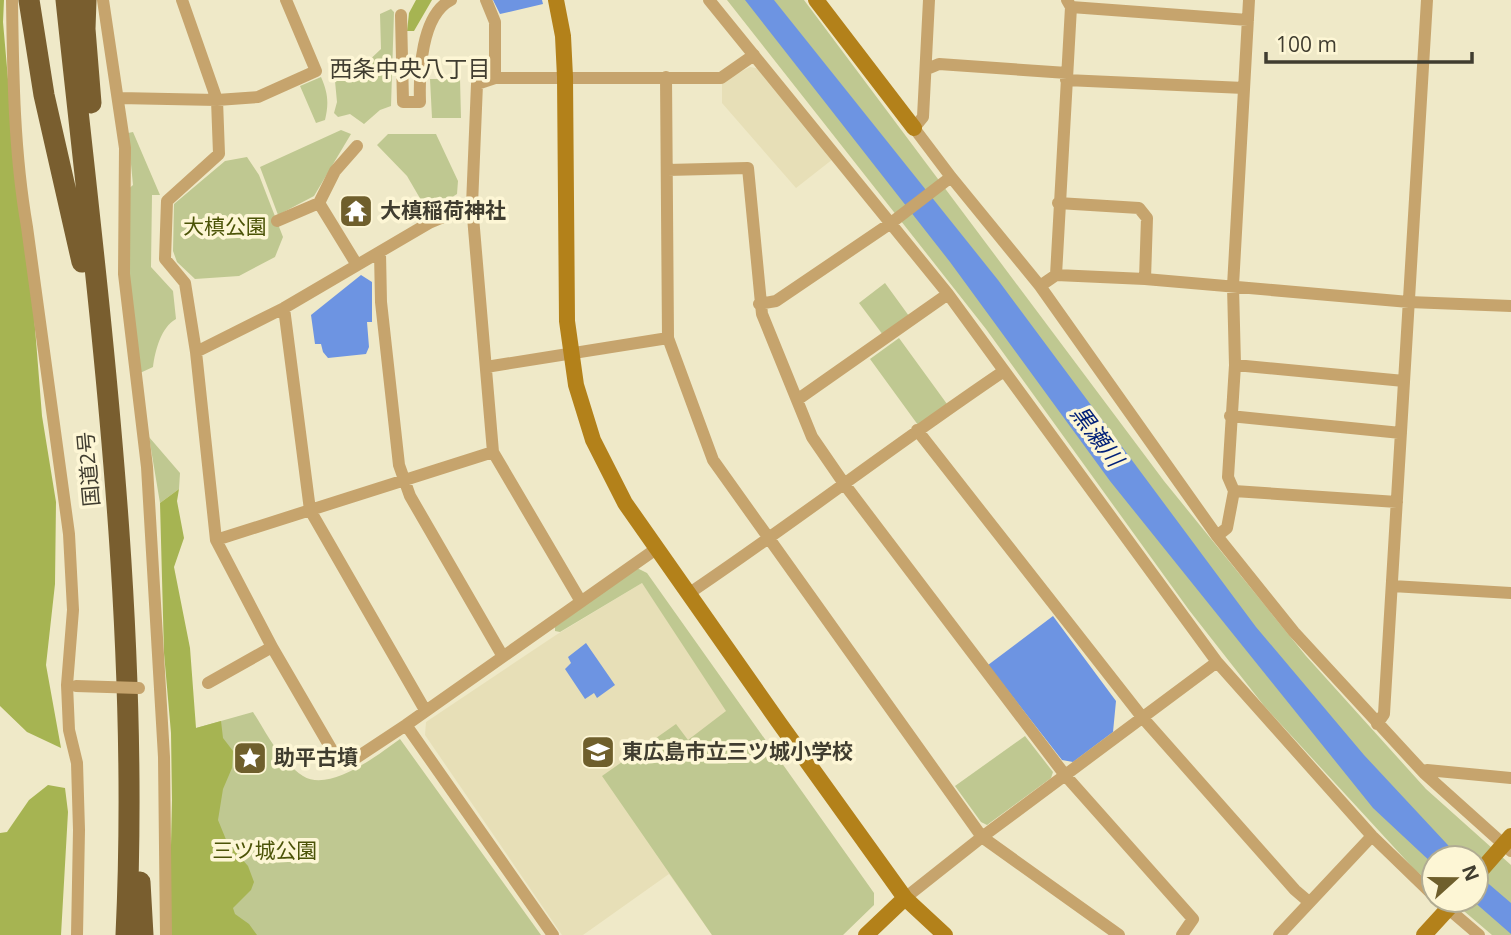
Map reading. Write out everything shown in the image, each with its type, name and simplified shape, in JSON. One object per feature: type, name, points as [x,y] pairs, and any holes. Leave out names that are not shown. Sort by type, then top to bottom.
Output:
[{"type":"highway","points":[[29,0],[44,94],[69,198],[106,384]]},
{"type":"highway","name":"国道2号","points":[[66,0],[106,384],[126,625],[130,759],[126,935]]},
{"type":"highway","points":[[86,0],[85,29],[98,191],[106,384]]},
{"type":"highway","points":[[111,935],[118,837],[126,625]]},
{"type":"highway","points":[[126,625],[143,935]]},
{"type":"street","points":[[12,0],[13,75],[20,188],[69,534],[73,610],[69,730],[77,763],[79,830],[76,935]]},
{"type":"street","points":[[103,0],[125,148],[124,274],[147,467],[160,687],[166,935]]},
{"type":"street","points":[[182,0],[216,100],[219,154],[166,201],[165,259],[184,283],[197,352],[216,540],[272,647],[337,757],[350,762],[656,549]]},
{"type":"street","points":[[119,98],[216,100],[258,97],[316,71],[286,0]]},
{"type":"street","points":[[401,15],[403,102],[420,102],[419,69],[430,28],[442,4],[451,0]]},
{"type":"street","points":[[486,0],[495,22],[495,78]]},
{"type":"street","points":[[556,0],[565,77],[567,321],[576,385],[598,450],[625,503],[656,549],[905,898],[945,935]]},
{"type":"street","points":[[709,0],[893,222],[1217,662],[1372,836],[1420,882]]},
{"type":"street","points":[[816,0],[914,128],[948,179],[1040,286],[1217,536],[1294,632],[1423,773],[1506,845],[1490,862]]},
{"type":"street","points":[[914,128],[923,117],[929,0]]},
{"type":"street","points":[[1217,536],[1227,528],[1234,491],[1228,477],[1235,365],[1233,286],[1249,0]]},
{"type":"street","points":[[1377,724],[1384,714],[1427,0]]},
{"type":"street","points":[[1056,275],[1069,4],[1248,20]]},
{"type":"street","points":[[580,600],[493,452],[472,205],[477,84],[495,78],[721,78],[754,55]]},
{"type":"street","points":[[927,69],[939,64],[1067,77],[1244,88]]},
{"type":"street","points":[[666,77],[668,338],[713,460],[982,837],[1119,935]]},
{"type":"street","points":[[277,221],[319,203],[335,171],[356,146]]},
{"type":"street","points":[[667,170],[748,169],[759,304],[812,437],[845,485],[1065,775],[1193,919],[1182,935]]},
{"type":"street","points":[[759,304],[776,301],[893,222],[948,179]]},
{"type":"street","points":[[319,203],[357,265]]},
{"type":"street","points":[[1058,203],[1139,208],[1147,218],[1146,279]]},
{"type":"street","points":[[197,352],[284,308],[429,223],[472,205]]},
{"type":"street","points":[[380,253],[384,329],[399,465],[410,496],[502,656]]},
{"type":"street","points":[[1040,286],[1056,275],[1146,279],[1409,302],[1511,306]]},
{"type":"street","points":[[797,400],[948,294]]},
{"type":"street","points":[[284,308],[310,510],[425,710]]},
{"type":"street","points":[[486,367],[668,338]]},
{"type":"street","points":[[1235,365],[1404,381]]},
{"type":"street","points":[[688,594],[1004,371]]},
{"type":"street","points":[[1230,416],[1401,433]]},
{"type":"street","points":[[917,430],[1142,717],[1295,890],[1309,902]]},
{"type":"street","points":[[216,540],[493,452]]},
{"type":"street","points":[[1234,491],[1397,502]]},
{"type":"street","points":[[1392,586],[1511,593]]},
{"type":"street","points":[[208,683],[272,647]]},
{"type":"street","points":[[866,935],[905,898],[982,837],[1217,662]]},
{"type":"street","points":[[72,685],[160,687]]},
{"type":"street","points":[[406,725],[553,935]]},
{"type":"street","points":[[1423,773],[1427,770],[1511,778]]},
{"type":"street","points":[[1279,935],[1372,836]]},
{"type":"street","points":[[1424,935],[1440,914]]},
{"type":"street","points":[[1458,914],[1479,935]]},
{"type":"shaded area","points":[[750,67],[761,69],[833,159],[796,188],[722,103],[722,81]]},
{"type":"shaded area","name":"東広島市立三ツ城小学校","points":[[642,583],[770,770],[712,935],[669,874],[583,935],[562,935],[425,735],[426,722],[556,635]]},
{"type":"green space","points":[[0,0],[4,0],[3,22],[12,125],[27,227],[42,416],[56,502],[55,584],[46,665],[61,748],[27,732],[0,706]]},
{"type":"green space","points":[[416,0],[432,0],[414,31],[407,31],[409,13]]},
{"type":"green space","points":[[727,0],[804,0],[1164,481],[1306,656],[1426,789],[1488,844],[1420,844],[1420,874],[1415,870],[1265,707],[1189,610],[986,329]]},
{"type":"green space","points":[[391,9],[394,12],[391,106],[380,110],[364,124],[350,114],[338,117],[334,113],[337,102],[335,81],[361,68],[381,49],[380,14]]},
{"type":"green space","points":[[321,77],[327,108],[325,120],[316,123],[300,86]]},
{"type":"green space","points":[[430,79],[460,79],[461,118],[432,118]]},
{"type":"green space","points":[[341,130],[351,134],[314,196],[278,215],[260,167]]},
{"type":"green space","points":[[133,132],[160,195],[152,195],[151,267],[173,291],[176,319],[163,333],[153,367],[140,373],[130,316],[126,191],[133,185],[128,133]]},
{"type":"green space","points":[[388,134],[436,134],[458,181],[457,194],[428,212],[407,176],[377,145]]},
{"type":"green space","name":"大槙公園","points":[[247,157],[259,175],[283,237],[275,257],[239,276],[195,279],[177,262],[173,251],[174,204],[225,161]]},
{"type":"green space","points":[[885,283],[909,316],[883,335],[859,303]]},
{"type":"green space","points":[[899,338],[947,404],[918,425],[870,359]]},
{"type":"green space","points":[[149,437],[180,473],[179,489],[160,503]]},
{"type":"green space","points":[[179,489],[177,501],[184,538],[174,567],[190,648],[196,728],[221,721],[223,738],[233,751],[232,768],[223,789],[218,820],[227,842],[248,866],[254,882],[251,890],[233,908],[235,914],[249,924],[257,935],[169,935],[171,733],[164,653],[160,503]]},
{"type":"green space","points":[[637,568],[647,573],[874,893],[874,905],[843,935],[712,935],[602,776],[676,724],[688,740],[726,711],[642,583],[560,632],[555,631],[555,627]]},
{"type":"green space","name":"三ツ城公園","points":[[253,712],[287,763],[303,776],[314,780],[327,780],[354,770],[400,739],[541,935],[169,935],[196,728]]},
{"type":"green space","points":[[1025,736],[1053,772],[1051,778],[987,825],[981,822],[955,786]]},
{"type":"green space","points":[[48,785],[65,788],[68,812],[61,935],[0,935],[0,833],[7,832],[29,800]]},
{"type":"green space","points":[[1490,846],[1511,865],[1511,935],[1492,935],[1467,914],[1490,914]]},
{"type":"water","points":[[493,0],[542,0],[543,4],[500,14]]},
{"type":"water","name":"黒瀬川","points":[[745,0],[774,0],[998,280],[1256,627],[1364,755],[1447,844],[1420,844],[1420,852],[1373,808],[1110,481],[950,262]]},
{"type":"water","points":[[361,275],[372,282],[372,322],[367,322],[369,347],[366,354],[328,358],[321,344],[315,344],[311,315]]},
{"type":"water","points":[[1053,616],[1116,701],[1113,732],[1073,762],[1062,760],[988,665]]},
{"type":"water","points":[[586,643],[615,685],[597,698],[594,693],[585,699],[565,669],[571,663],[568,657]]},
{"type":"water","points":[[1490,885],[1511,903],[1511,934],[1488,914]]},
{"type":"place","name":"大槙稲荷神社","points":[[356,211]]},
{"type":"place","name":"東広島市立三ツ城小学校","points":[[598,752]]},
{"type":"place","name":"助平古墳","points":[[250,758]]},
{"type":"district","name":"西条中央八丁目","points":[[410,69]]}]
